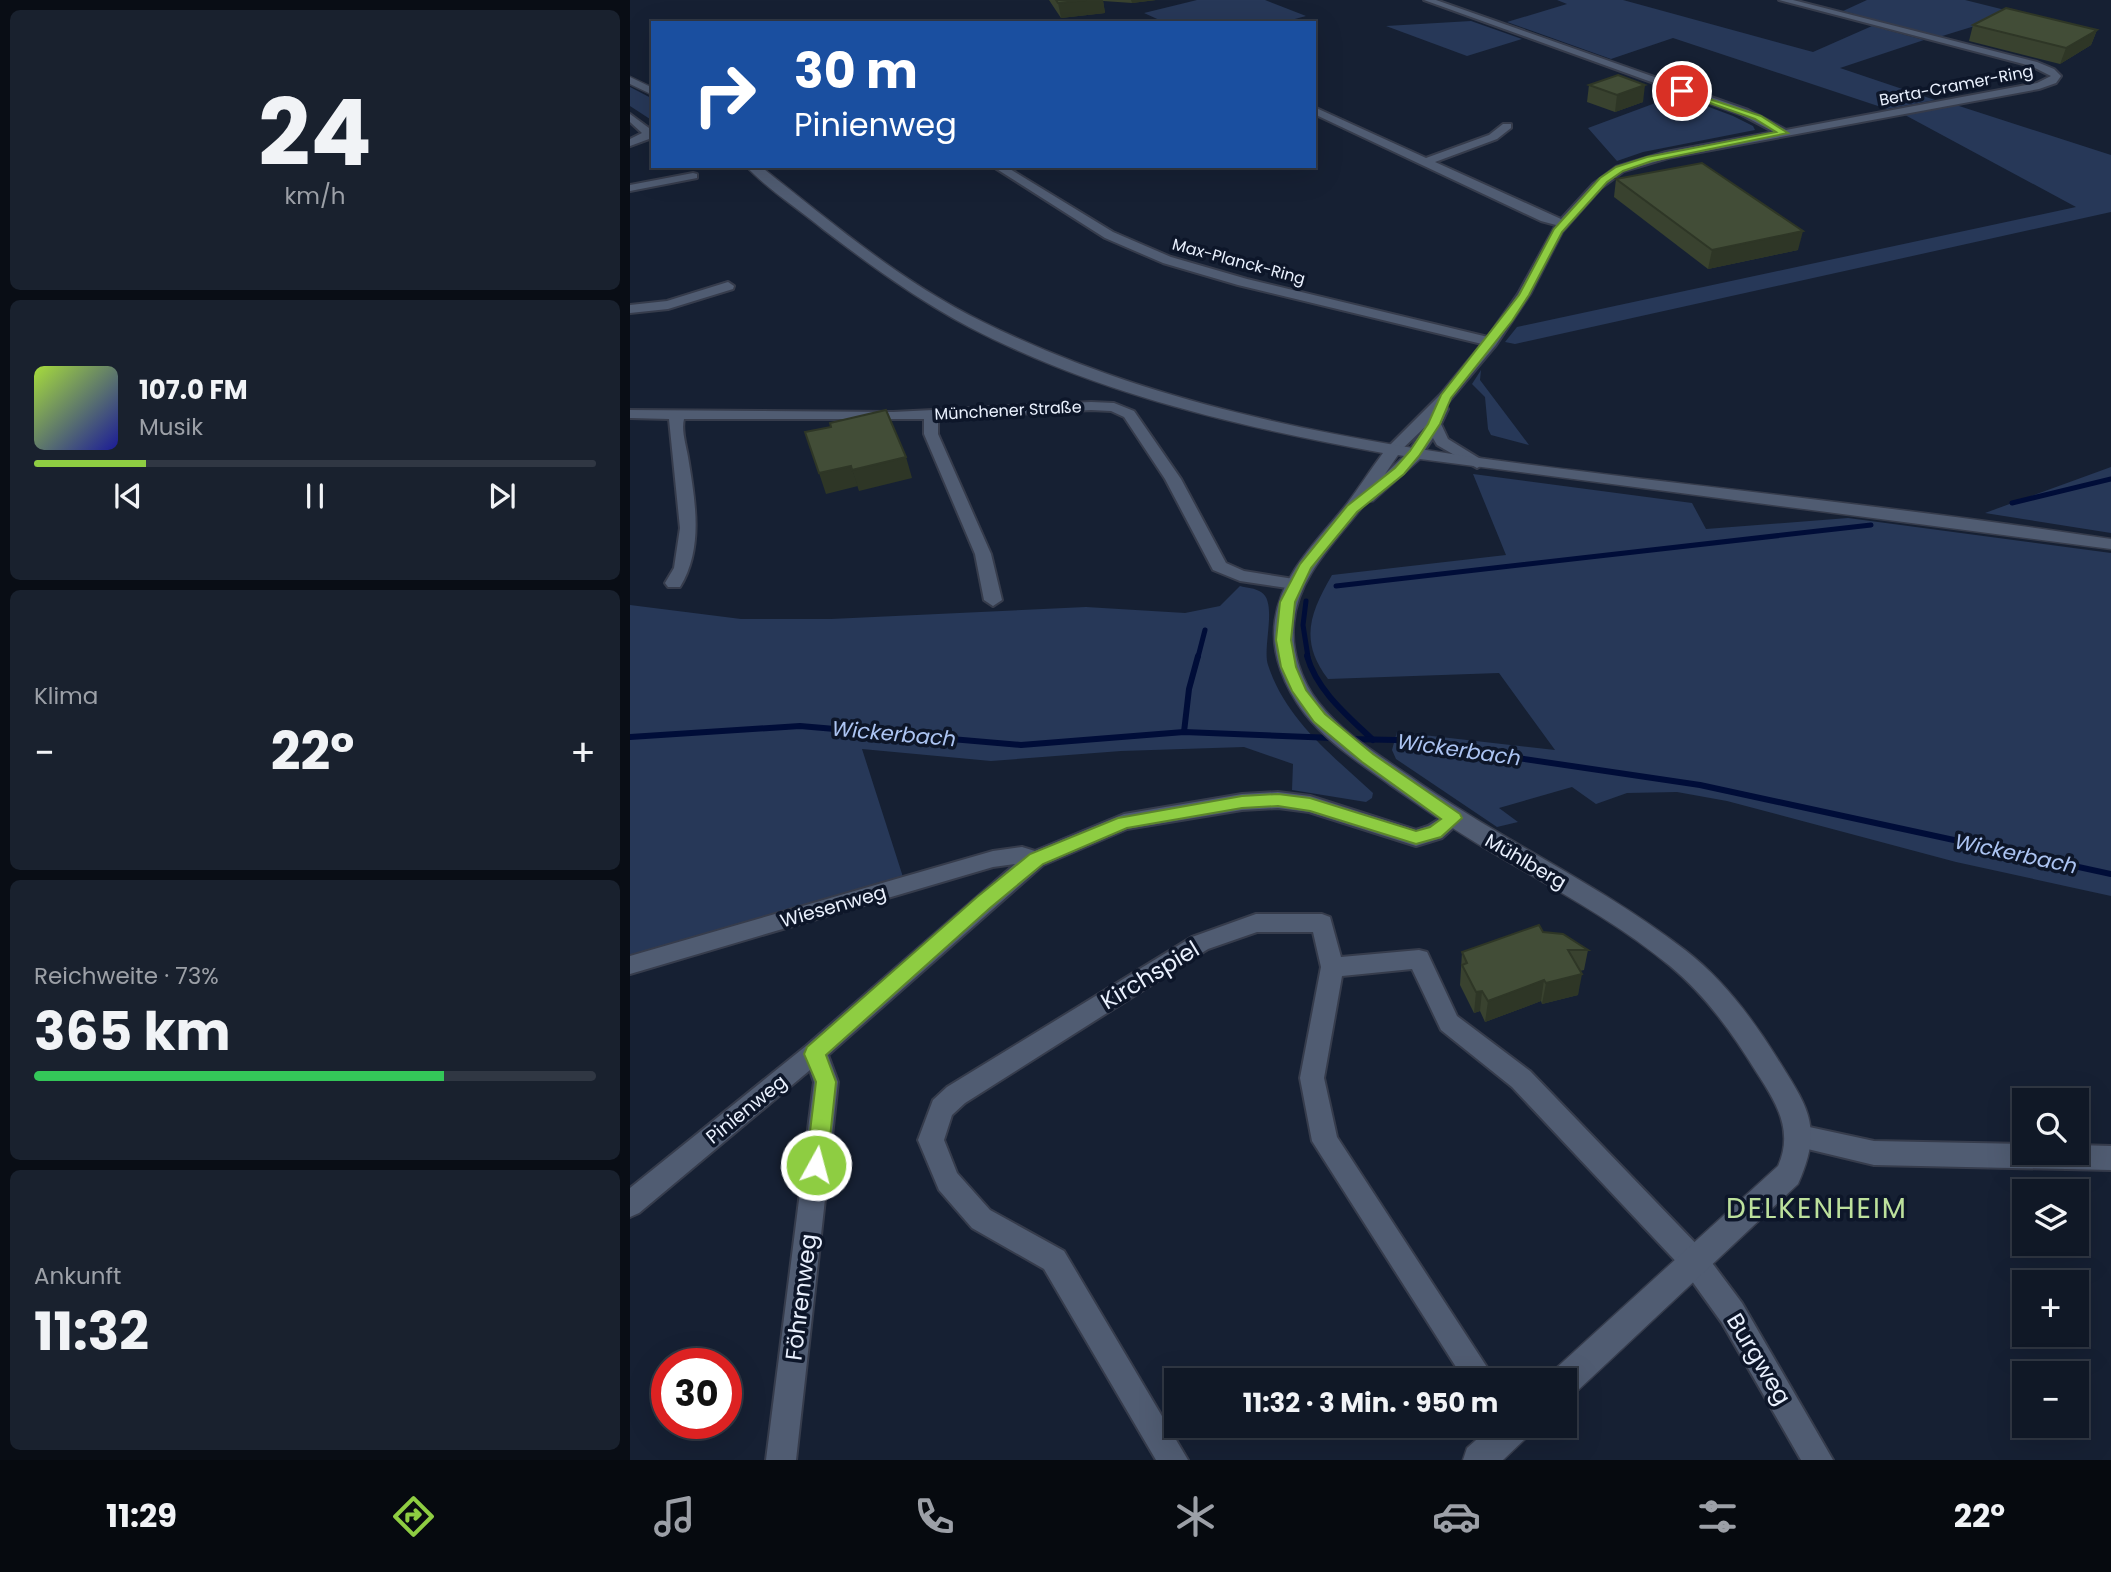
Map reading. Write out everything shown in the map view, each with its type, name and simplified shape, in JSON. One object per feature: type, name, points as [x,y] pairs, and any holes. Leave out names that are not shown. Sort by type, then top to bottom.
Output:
[{"type":"main road","points":[[630,80],[651,91]]},
{"type":"main road","points":[[755,168],[891,274],[945,308],[1009,341],[1079,369],[1183,403],[1343,441],[1415,454],[2111,544]]},
{"type":"main road","points":[[1343,441],[1373,476]]},
{"type":"main road","name":"Mühlberg","points":[[1393,450],[1294,584],[1284,621],[1283,640],[1289,667],[1300,691],[1320,718],[1367,758],[1454,818],[1605,907],[1695,972],[1730,1012],[1790,1104],[1800,1137]]},
{"type":"main road","name":"Mühlberg","points":[[1352,509],[1399,471],[1415,454]]},
{"type":"main road","points":[[1577,1370],[1788,1175],[1798,1156],[1800,1137]]},
{"type":"street","points":[[1428,0],[1744,112],[1784,133]]},
{"type":"street","name":"Berta-Cramer-Ring","points":[[1563,223],[1603,180],[1626,166],[1658,157],[2039,86],[2053,81],[2056,76],[2034,64],[1783,0]]},
{"type":"street","points":[[1316,111],[1545,218],[1563,223],[1524,295],[1491,342],[1446,398],[1393,450]]},
{"type":"street","points":[[630,117],[648,132],[646,137],[630,143]]},
{"type":"street","points":[[1428,162],[1493,137],[1507,126]]},
{"type":"street","name":"Max-Planck-Ring","points":[[1001,168],[1109,235],[1167,260],[1243,282],[1491,342]]},
{"type":"street","points":[[630,188],[693,176]]},
{"type":"street","points":[[630,309],[667,305],[728,286]]},
{"type":"street","points":[[1415,454],[1446,398]]},
{"type":"street","name":"Münchener Straße","points":[[630,414],[841,417],[1091,406],[1122,410],[1129,414],[1173,479],[1219,566],[1240,576],[1294,584]]},
{"type":"street","points":[[674,583],[681,574],[689,536],[676,422],[680,413]]},
{"type":"street","points":[[932,414],[932,434],[983,554],[993,600]]},
{"type":"street","points":[[1434,424],[1442,442],[1477,463]]},
{"type":"street","name":"Pinienweg","points":[[630,1204],[814,1054],[983,902],[1037,859],[1124,822],[1242,802],[1278,800],[1310,804],[1416,838],[1435,832],[1454,818]]},
{"type":"street","name":"Wiesenweg","points":[[630,965],[993,859],[1021,855],[1037,859]]},
{"type":"street","name":"Kirchspiel","points":[[1173,1460],[1054,1260],[981,1219],[948,1181],[930,1140],[942,1108],[956,1095],[1200,943],[1256,923],[1322,923],[1332,967],[1312,1078],[1325,1141],[1473,1368]]},
{"type":"street","points":[[1332,967],[1419,959],[1449,1023],[1521,1079],[1695,1261]]},
{"type":"street","name":"Föhrenweg","points":[[781,1460],[826,1082],[821,1065],[814,1054]]},
{"type":"street","points":[[1800,1137],[1874,1153],[2111,1158]]},
{"type":"street","name":"Burgweg","points":[[1695,1261],[1731,1313],[1818,1460]]},
{"type":"shaded area","points":[[1197,0],[1265,0],[1306,16],[1287,21],[1162,21],[1144,13]]},
{"type":"shaded area","points":[[1557,0],[1623,0],[1813,52],[1872,26],[1924,40],[1840,68],[1935,100],[1887,109],[1673,38],[1611,59],[1507,22],[1567,4]]},
{"type":"shaded area","points":[[1867,0],[1965,0],[2017,13],[1939,37],[1843,11]]},
{"type":"shaded area","points":[[1471,21],[1522,39],[1467,56],[1386,26]]},
{"type":"shaded area","points":[[630,87],[651,98],[651,120],[630,106]]},
{"type":"shaded area","points":[[1677,95],[1733,116],[1753,126],[1755,130],[1643,152],[1617,161],[1588,128]]},
{"type":"shaded area","points":[[1956,105],[2111,155],[2111,212],[1515,344],[1505,342],[1517,327],[2076,207],[1905,115]]},
{"type":"shaded area","points":[[1481,370],[1480,380],[1529,445],[1491,435],[1485,397],[1472,384]]},
{"type":"shaded area","points":[[2111,467],[2111,533],[1985,513]]},
{"type":"shaded area","points":[[1473,474],[1692,503],[1706,529],[1848,518],[2111,553],[2111,896],[1956,862],[1727,801],[1677,792],[1627,793],[1596,804],[1572,787],[1499,808],[1518,822],[1497,827],[1396,759],[1392,750],[1397,732],[1555,750],[1499,673],[1328,679],[1313,652],[1311,639],[1313,615],[1332,575],[1506,555]]},
{"type":"shaded area","points":[[1240,586],[1259,591],[1266,597],[1269,615],[1268,665],[1286,703],[1312,735],[1373,793],[1372,798],[1366,802],[1292,790],[1293,764],[1244,747],[1121,751],[991,761],[862,749],[903,877],[630,956],[630,605],[741,619],[831,619],[1086,607],[1185,613],[1220,606]]},
{"type":"building","points":[[1056,0],[1086,0],[1058,3]]},
{"type":"building","points":[[2006,8],[2097,30],[2066,48],[1973,25]]},
{"type":"building","points":[[1618,75],[1645,85],[1617,95],[1589,85]]},
{"type":"building","points":[[1702,163],[1803,231],[1712,250],[1616,179]]},
{"type":"building","points":[[886,410],[906,457],[852,470],[851,466],[819,473],[805,432],[831,427],[830,423]]},
{"type":"building","points":[[1539,925],[1543,932],[1563,934],[1588,950],[1568,950],[1582,974],[1546,983],[1544,980],[1488,1001],[1482,991],[1476,992],[1462,965],[1467,963],[1462,952]]},
{"type":"waterway","points":[[2012,503],[2111,479]]},
{"type":"waterway","points":[[1336,586],[1871,525]]},
{"type":"waterway","points":[[1306,601],[1303,625],[1308,657]]},
{"type":"waterway","points":[[1198,657],[1205,630]]},
{"type":"waterway","points":[[1184,732],[1189,689],[1198,656]]},
{"type":"waterway","points":[[1307,656],[1326,692],[1372,739]]},
{"type":"waterway","name":"Wickerbach","points":[[630,737],[800,726],[1021,745],[1184,732]]},
{"type":"waterway","name":"Wickerbach","points":[[1184,732],[1334,738]]},
{"type":"waterway","name":"Wickerbach","points":[[1349,739],[1372,739]]},
{"type":"waterway","name":"Wickerbach","points":[[1372,739],[1396,740],[1700,785],[2111,874]]},
{"type":"district","name":"DELKENHEIM","points":[[1817,1208]]},
{"type":"route","points":[[816,1165],[826,1082],[821,1065],[814,1054],[983,902],[1037,859],[1124,822],[1242,802],[1278,800],[1310,804],[1416,838],[1435,832],[1454,818],[1367,758],[1320,718],[1300,691],[1289,667],[1283,640],[1288,602],[1294,584],[1305,567],[1352,509],[1386,483],[1415,454],[1446,398],[1524,295],[1557,231],[1603,180],[1620,169],[1650,159],[1784,133],[1758,118],[1682,91]]}]
